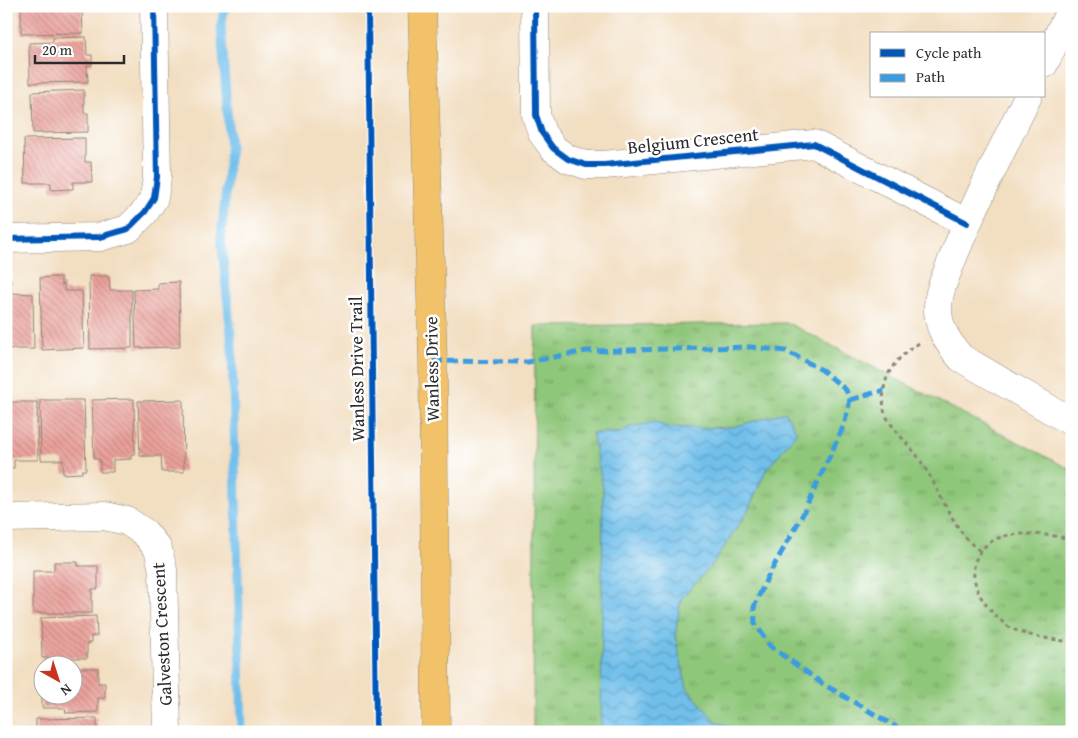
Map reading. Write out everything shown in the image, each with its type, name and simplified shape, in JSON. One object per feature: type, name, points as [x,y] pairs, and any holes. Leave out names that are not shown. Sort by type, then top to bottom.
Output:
[{"type":"main road","name":"Wanless Drive","points":[[422,6],[433,361],[436,732]]},
{"type":"street","points":[[6,239],[100,237],[128,229],[145,212],[154,198],[157,177],[154,6]]},
{"type":"street","name":"Belgium Crescent","points":[[535,6],[536,115],[542,133],[553,148],[568,159],[586,165],[604,165],[814,144],[967,223]]},
{"type":"street","points":[[1046,60],[1072,7]]},
{"type":"street","points":[[1027,98],[967,223],[940,292],[938,311],[941,328],[949,345],[961,358],[1072,422]]},
{"type":"street","name":"Galveston Crescent","points":[[6,518],[104,516],[126,521],[146,533],[158,549],[163,570],[167,732]]},
{"type":"path","points":[[941,328],[905,353],[890,368],[884,390],[885,412],[894,428],[916,456],[966,538],[980,551]]},
{"type":"path","points":[[1072,539],[1024,534],[997,538],[980,551],[973,566],[974,586],[988,609],[1008,626],[1038,637],[1072,642]]},
{"type":"green space","points":[[788,323],[1072,470],[1072,732],[533,732],[535,326]]},
{"type":"water","points":[[785,412],[797,432],[765,472],[748,511],[715,561],[681,599],[675,636],[687,688],[715,721],[743,732],[601,732],[603,488],[592,433],[620,433],[630,427],[656,422],[666,427],[733,427]]},
{"type":"building","points":[[21,6],[88,6],[82,10],[83,33],[21,34]]},
{"type":"building","points":[[86,37],[87,55],[92,55],[92,65],[87,65],[88,82],[30,83],[29,43],[53,42],[53,38]]},
{"type":"building","points":[[84,90],[84,113],[88,113],[88,132],[33,133],[32,92]]},
{"type":"building","points":[[85,138],[85,162],[91,162],[92,182],[73,182],[73,189],[51,190],[51,183],[25,183],[24,139]]},
{"type":"building","points":[[89,276],[109,276],[110,290],[132,290],[132,348],[90,349]]},
{"type":"building","points":[[61,277],[61,285],[64,284],[64,291],[82,291],[84,348],[42,350],[40,278]]},
{"type":"building","points":[[6,279],[11,279],[11,293],[33,294],[34,349],[6,349]]},
{"type":"building","points":[[179,282],[180,347],[136,348],[134,290],[158,289],[158,283]]},
{"type":"building","points":[[134,399],[135,454],[131,454],[131,459],[113,460],[113,472],[100,472],[100,459],[94,459],[92,400]]},
{"type":"building","points":[[40,400],[84,400],[86,470],[82,470],[82,473],[63,474],[63,460],[41,460]]},
{"type":"building","points":[[183,400],[184,472],[162,472],[161,456],[140,456],[138,401]]},
{"type":"building","points":[[6,402],[37,402],[38,460],[14,460],[14,468],[6,468]]},
{"type":"building","points":[[54,562],[78,562],[78,566],[98,566],[98,589],[92,589],[92,613],[33,613],[33,571],[54,571]]},
{"type":"building","points":[[96,616],[97,636],[91,636],[91,643],[87,643],[87,658],[82,658],[82,656],[42,656],[41,618]]},
{"type":"building","points":[[82,668],[98,668],[98,683],[105,683],[105,698],[98,698],[98,712],[66,713],[65,708],[42,708],[42,706],[82,706]]},
{"type":"building","points":[[97,718],[97,732],[36,732],[36,719]]},
{"type":"waterway","points":[[225,6],[221,26],[230,149],[221,238],[232,345],[242,732]]},
{"type":"marked path","points":[[433,361],[528,362],[586,351],[751,347],[786,351],[822,370],[846,390],[850,400],[844,425],[803,514],[767,578],[754,607],[755,623],[770,646],[823,684],[905,732]]},
{"type":"marked path","points":[[850,400],[884,390]]},
{"type":"cycle path","points":[[6,239],[100,237],[128,229],[145,212],[154,198],[157,177],[154,6]]},
{"type":"cycle path","name":"Wanless Drive Trail","points":[[368,6],[376,732]]},
{"type":"cycle path","points":[[535,6],[536,115],[542,133],[553,148],[568,159],[586,165],[604,165],[814,144],[967,223]]}]
